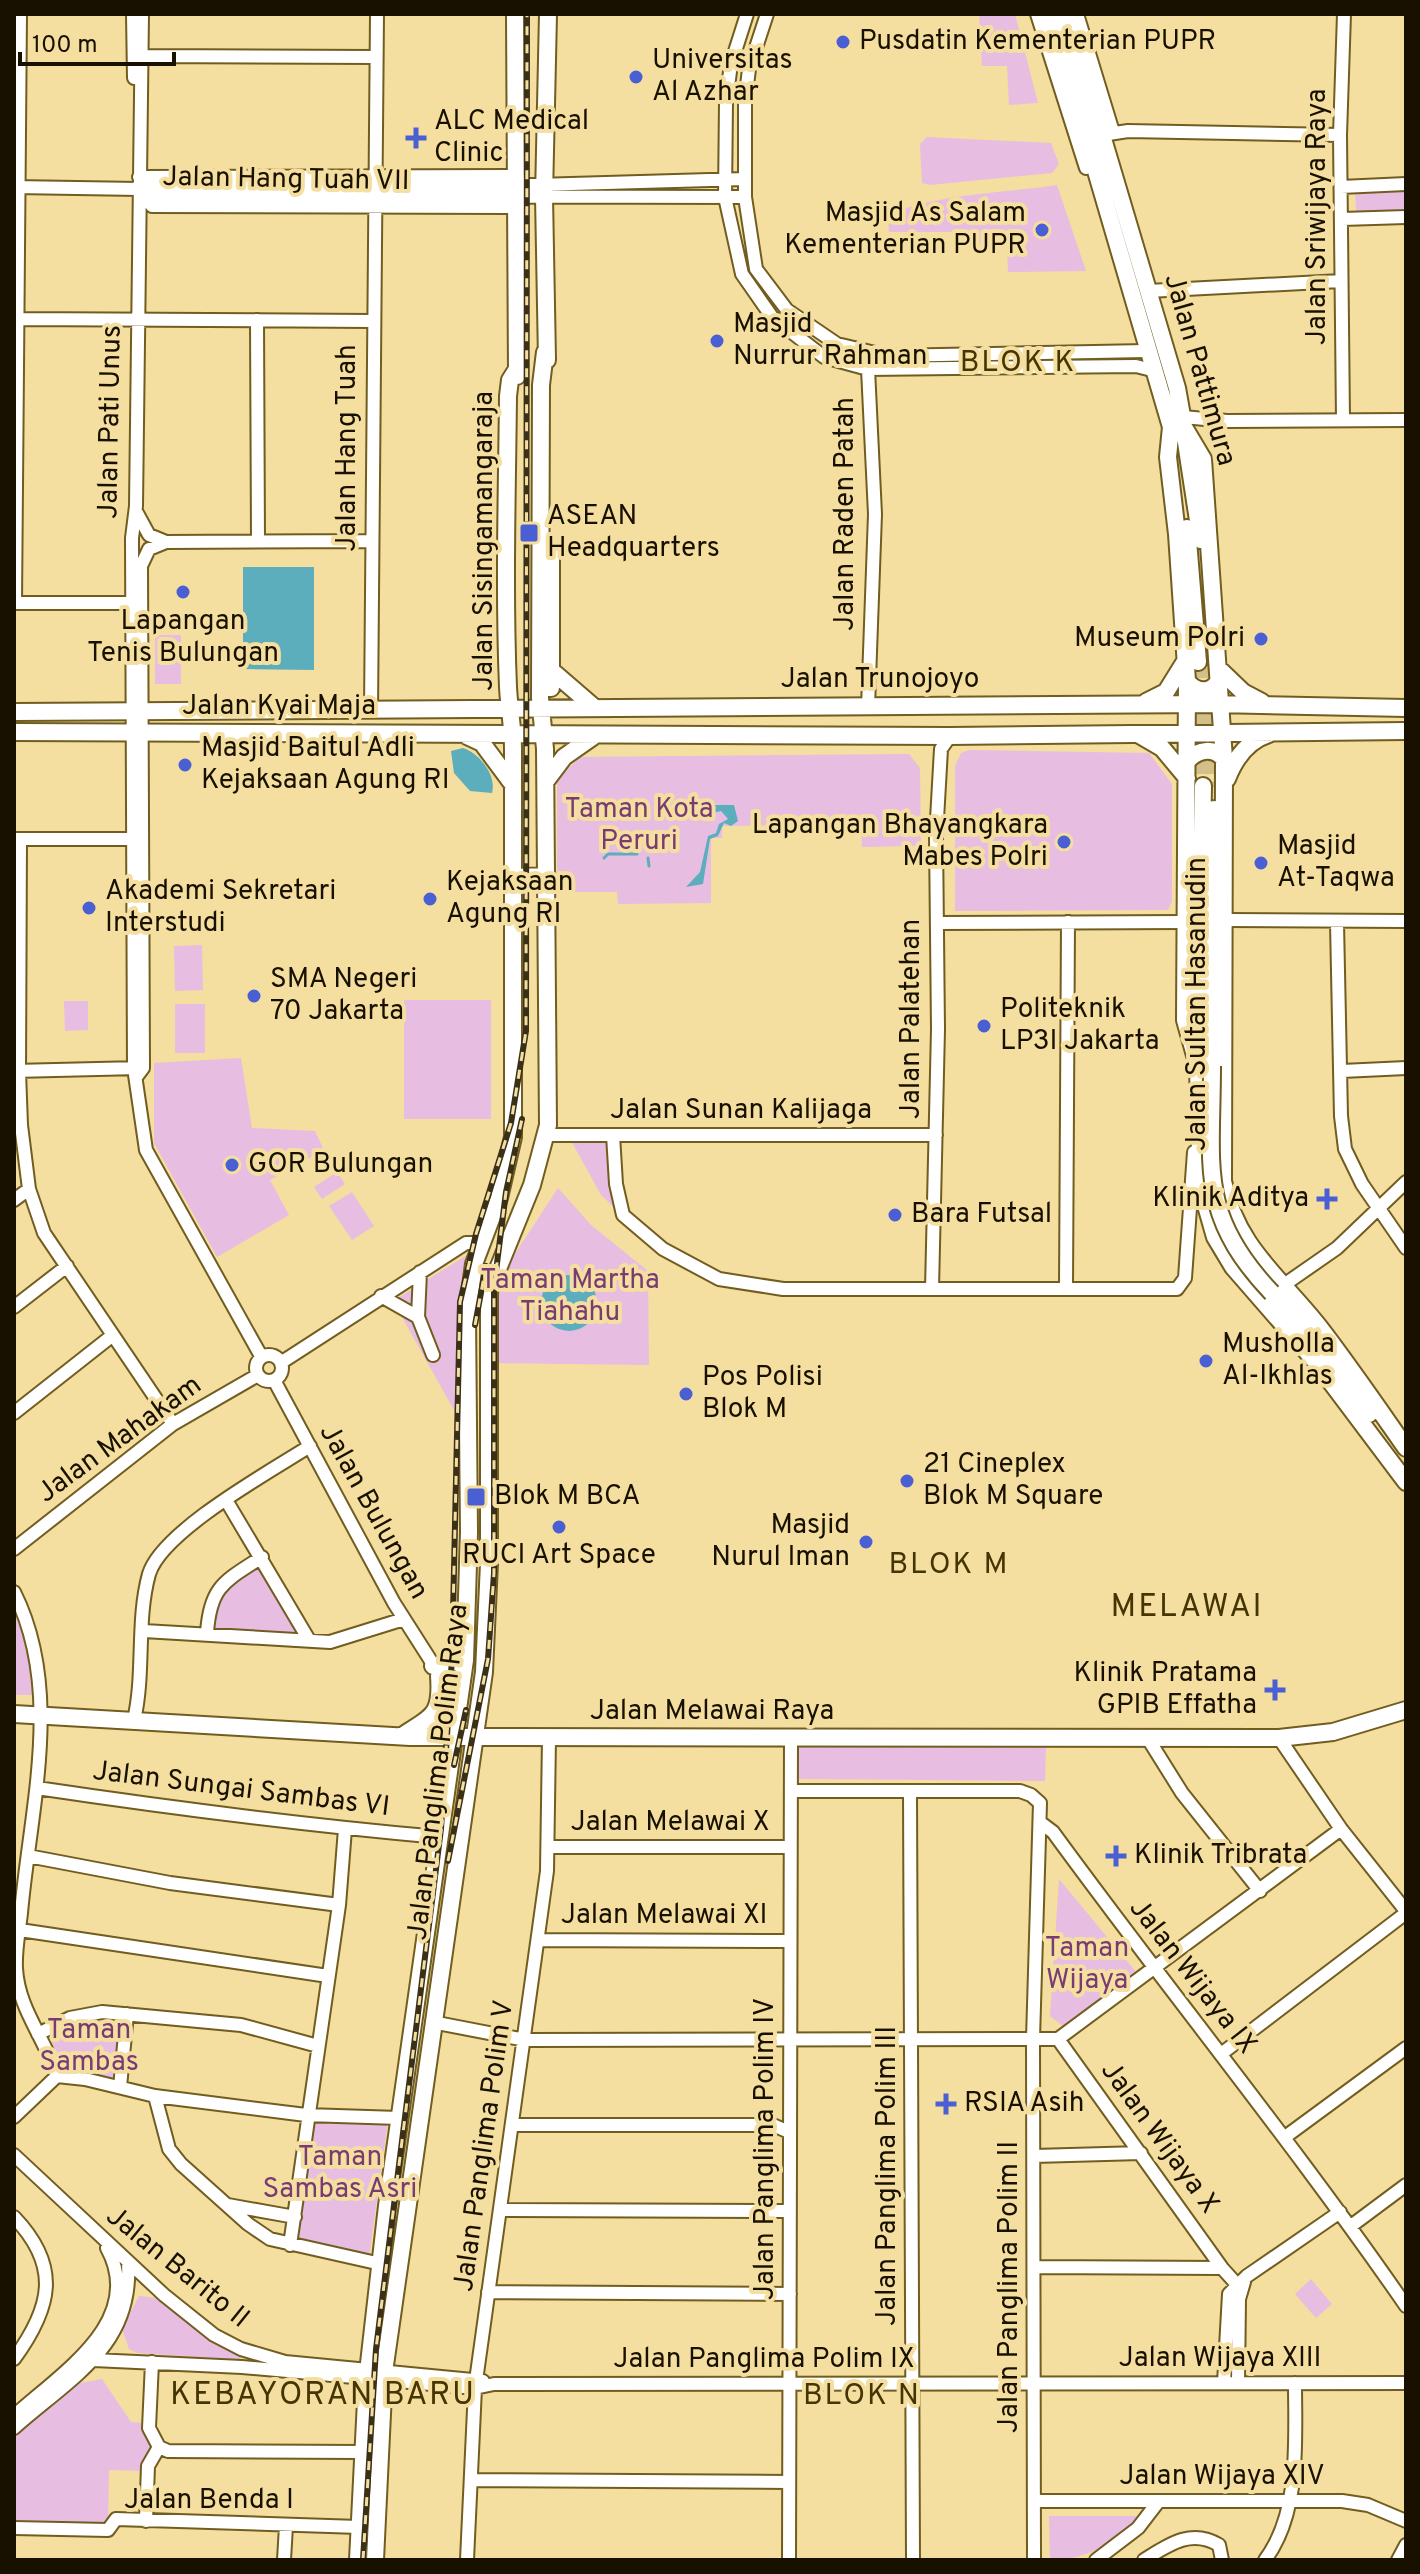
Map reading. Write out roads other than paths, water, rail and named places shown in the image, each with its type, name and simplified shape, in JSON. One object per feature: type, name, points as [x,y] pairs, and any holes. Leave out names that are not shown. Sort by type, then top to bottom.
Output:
[{"type":"main road","name":"Jalan Sisingamangaraja","points":[[513,709],[516,697],[518,191],[515,14]]},
{"type":"main road","name":"Jalan Sisingamangaraja","points":[[546,709],[541,385],[545,352],[544,190],[548,14]]},
{"type":"main road","name":"Jalan Pattimura","points":[[1050,14],[1152,370],[1179,424],[1203,459],[1206,666]]},
{"type":"main road","name":"Jalan Pattimura","points":[[1066,14],[1108,134],[1179,424],[1168,457],[1206,666],[1221,704]]},
{"type":"main road","name":"Jalan Sisingamangaraja","points":[[545,352],[550,385],[551,670],[546,709]]},
{"type":"main road","name":"Jalan Pattimura","points":[[1187,705],[1187,681],[1206,666]]},
{"type":"main road","points":[[1187,681],[1196,690],[1212,689],[1206,666]]},
{"type":"main road","points":[[1206,666],[1266,705]]},
{"type":"main road","points":[[1137,705],[1166,692],[1180,674],[1206,666]]},
{"type":"main road","points":[[551,670],[596,708]]},
{"type":"main road","name":"Jalan Trunojoyo","points":[[546,709],[1221,704],[1406,708]]},
{"type":"main road","name":"Jalan Sultan Hasanudin","points":[[1221,704],[1224,759],[1214,787],[1226,920],[1223,1181],[1227,1201],[1251,1250],[1284,1285],[1348,1365],[1406,1448]]},
{"type":"main road","name":"Jalan Sultan Hasanudin","points":[[1187,705],[1185,1020],[1205,1066],[1198,1114],[1204,1209],[1215,1237],[1233,1267],[1315,1361],[1406,1482]]},
{"type":"main road","points":[[1030,707],[1032,733]]},
{"type":"main road","name":"Jalan Panglima Polim Raya","points":[[375,2560],[376,2377],[381,2264],[465,1660],[468,1563],[467,1316],[474,1264],[503,1188],[513,1137],[513,709]]},
{"type":"main road","name":"Jalan Kyai Maja","points":[[14,712],[546,709]]},
{"type":"main road","name":"Jalan Panglima Polim Raya","points":[[358,2560],[363,2452],[476,1737],[488,1629],[489,1291],[532,1185],[546,1135],[546,709]]},
{"type":"main road","points":[[1278,731],[1259,737],[1234,760],[1214,787],[1205,1066],[1213,1188],[1221,1223],[1249,1269],[1303,1329],[1406,1462]]},
{"type":"main road","name":"Jalan Trunojoyo","points":[[545,732],[940,740],[1032,733],[1406,731]]},
{"type":"main road","name":"Jalan Kyai Maja","points":[[14,732],[513,735],[545,732]]},
{"type":"main road","points":[[1133,732],[1162,748],[1187,778]]},
{"type":"main road","points":[[461,734],[482,743],[512,783]]},
{"type":"main road","points":[[546,781],[564,757],[600,734]]},
{"type":"main road","points":[[1188,760],[1198,752],[1207,751],[1219,753],[1224,759]]},
{"type":"main road","points":[[1205,1066],[1211,1008],[1214,787]]},
{"type":"main road","points":[[513,877],[547,876]]},
{"type":"main road","points":[[1211,1008],[1224,1041]]},
{"type":"main road","points":[[468,1563],[489,1563]]},
{"type":"main road","points":[[400,1737],[432,1717],[439,1708],[436,1671],[465,1660]]},
{"type":"main road","name":"Jalan Melawai Raya","points":[[14,1714],[400,1737],[1279,1738],[1333,1732],[1406,1710]]},
{"type":"street","points":[[20,14],[15,187],[14,603],[136,603]]},
{"type":"street","name":"Jalan Pati Unus","points":[[133,14],[135,96],[139,112]]},
{"type":"street","name":"Jalan Pati Unus","points":[[137,734],[137,319],[142,14]]},
{"type":"street","name":"Jalan Hang Tuah","points":[[371,711],[377,14]]},
{"type":"street","name":"Jalan Raden Patah","points":[[747,14],[731,64],[725,197],[742,274],[772,317],[824,357],[868,369],[920,373],[1136,366],[1152,370]]},
{"type":"street","points":[[767,14],[749,69],[745,197],[756,269],[787,310],[837,344],[888,356],[1146,351]]},
{"type":"street","points":[[1037,14],[1086,168]]},
{"type":"street","name":"Jalan Pattimura","points":[[1077,14],[1108,134]]},
{"type":"street","name":"Jalan Sriwijaya Raya","points":[[1343,419],[1340,135],[1344,14]]},
{"type":"street","points":[[143,56],[376,57]]},
{"type":"street","points":[[1108,134],[1340,135]]},
{"type":"street","points":[[518,191],[745,179]]},
{"type":"street","name":"Jalan Hang Tuah VII","points":[[139,184],[218,191],[269,180],[290,191],[518,191]]},
{"type":"street","points":[[15,187],[139,184]]},
{"type":"street","name":"Jalan Hang Tuah VII","points":[[139,184],[156,196],[218,191],[518,191]]},
{"type":"street","points":[[1341,187],[1406,184]]},
{"type":"street","points":[[544,190],[745,197]]},
{"type":"street","points":[[1342,219],[1406,217]]},
{"type":"street","points":[[1148,291],[1341,281]]},
{"type":"street","points":[[16,319],[373,321]]},
{"type":"street","points":[[257,320],[258,541]]},
{"type":"street","name":"Jalan Raden Patah","points":[[868,369],[875,514],[868,707]]},
{"type":"street","points":[[1179,424],[1406,420]]},
{"type":"street","points":[[136,506],[140,523],[149,535],[166,542],[371,541]]},
{"type":"street","name":"Jalan Pati Unus","points":[[136,603],[142,559],[149,549],[166,542]]},
{"type":"street","points":[[137,734],[133,839],[138,1071],[146,1150],[261,1356]]},
{"type":"street","points":[[137,734],[138,1071]]},
{"type":"street","name":"Jalan Palatehan","points":[[932,1289],[940,740]]},
{"type":"street","points":[[133,839],[17,839],[16,1073],[25,1168],[38,1223],[173,1424]]},
{"type":"street","points":[[1226,920],[1406,921]]},
{"type":"street","points":[[1066,1288],[1068,922]]},
{"type":"street","points":[[937,923],[1185,922]]},
{"type":"street","points":[[1337,923],[1345,1149],[1377,1209],[1406,1248]]},
{"type":"street","points":[[1342,1071],[1406,1068]]},
{"type":"street","points":[[16,1073],[138,1071]]},
{"type":"street","points":[[613,1135],[616,1184],[623,1215],[646,1238],[704,1272],[733,1282],[783,1289],[1066,1288],[1158,1291],[1182,1285],[1198,1114]]},
{"type":"street","name":"Jalan Sunan Kalijaga","points":[[546,1135],[936,1135]]},
{"type":"street","points":[[14,1157],[25,1168]]},
{"type":"street","points":[[1261,1300],[1337,1248],[1406,1182]]},
{"type":"street","points":[[14,1200],[29,1189]]},
{"type":"street","points":[[282,1362],[466,1243],[480,1243]]},
{"type":"street","points":[[14,1307],[67,1266]]},
{"type":"street","points":[[420,1272],[418,1317],[433,1355]]},
{"type":"street","points":[[381,1296],[418,1317]]},
{"type":"street","points":[[14,1413],[113,1335]]},
{"type":"street","points":[[261,1356],[273,1355],[282,1362]]},
{"type":"street","points":[[261,1356],[256,1365],[258,1375],[274,1380],[281,1373],[282,1362]]},
{"type":"street","name":"Jalan Mahakam","points":[[14,1549],[173,1424],[258,1375]]},
{"type":"street","name":"Jalan Bulungan","points":[[274,1380],[404,1619],[459,1705]]},
{"type":"street","points":[[134,1720],[146,1593],[157,1557],[171,1542],[226,1500],[310,1446]]},
{"type":"street","points":[[226,1500],[309,1640]]},
{"type":"street","points":[[207,1633],[208,1608],[214,1593],[224,1582],[262,1557]]},
{"type":"street","points":[[14,1592],[32,1638],[40,1717],[37,1788],[16,1967],[25,2011],[57,2076]]},
{"type":"street","points":[[144,1631],[330,1642],[404,1619]]},
{"type":"street","points":[[1147,1737],[1182,1793],[1260,1891]]},
{"type":"street","name":"Jalan Panglima Polim V","points":[[467,2560],[475,2384],[525,2040],[549,1847],[549,1738]]},
{"type":"street","name":"Jalan Panglima Polim IV","points":[[789,2560],[791,1738]]},
{"type":"street","points":[[1221,2054],[1406,1912],[1341,1829],[1279,1738]]},
{"type":"street","name":"Jalan Sungai Sambas VI","points":[[37,1788],[198,1813],[439,1837]]},
{"type":"street","name":"Jalan Wijaya IX","points":[[791,1791],[1020,1791],[1031,1795],[1040,1803],[1041,1823],[1053,1832],[1152,1968],[1285,2137],[1406,2306]]},
{"type":"street","name":"Jalan Panglima Polim III","points":[[910,1791],[913,2560]]},
{"type":"street","name":"Jalan Panglima Polim II","points":[[1034,2560],[1033,2039],[1041,1823]]},
{"type":"street","points":[[290,2245],[306,2115],[339,1905],[345,1829]]},
{"type":"street","points":[[432,2022],[525,2040],[1058,2039],[1341,1829]]},
{"type":"street","name":"Jalan Melawai X","points":[[549,1847],[790,1847]]},
{"type":"street","points":[[28,1856],[170,1883],[339,1905]]},
{"type":"street","points":[[20,1930],[328,1976]]},
{"type":"street","name":"Jalan Melawai XI","points":[[538,1940],[790,1941]]},
{"type":"street","points":[[38,2034],[70,2018],[91,2013],[127,2014],[241,2025],[318,2046]]},
{"type":"street","points":[[120,2087],[127,2014]]},
{"type":"street","name":"Jalan Wijaya X","points":[[1058,2039],[1222,2268],[1239,2287]]},
{"type":"street","points":[[1285,2137],[1406,2048]]},
{"type":"street","points":[[57,2076],[155,2096],[306,2115],[399,2118]]},
{"type":"street","points":[[14,2117],[57,2076]]},
{"type":"street","points":[[155,2096],[169,2149],[225,2204],[270,2239],[381,2264]]},
{"type":"street","points":[[773,2125],[789,2115]]},
{"type":"street","points":[[513,2125],[773,2125],[789,2132]]},
{"type":"street","points":[[1034,2156],[1141,2153]]},
{"type":"street","name":"Jalan Barito II","points":[[14,2155],[103,2241],[214,2335],[241,2349],[285,2362],[376,2377]]},
{"type":"street","points":[[1351,2226],[1406,2185]]},
{"type":"street","points":[[225,2204],[295,2217]]},
{"type":"street","points":[[500,2210],[790,2211]]},
{"type":"street","points":[[1231,2383],[1239,2287],[1247,2276],[1340,2212]]},
{"type":"street","points":[[14,2217],[34,2237],[44,2258],[47,2286],[44,2307],[14,2359]]},
{"type":"street","points":[[103,2241],[124,2294]]},
{"type":"street","points":[[14,2428],[94,2360],[108,2336],[124,2294],[128,2263]]},
{"type":"street","points":[[1034,2267],[1222,2268]]},
{"type":"street","points":[[124,2294],[149,2290],[164,2295]]},
{"type":"street","points":[[488,2292],[790,2294]]},
{"type":"street","points":[[108,2336],[133,2361]]},
{"type":"street","points":[[14,2416],[108,2336]]},
{"type":"street","name":"Jalan Barito II","points":[[94,2360],[376,2377]]},
{"type":"street","points":[[152,2362],[149,2428],[159,2447],[168,2451],[363,2452]]},
{"type":"street","name":"Jalan Panglima Polim IX","points":[[376,2377],[475,2384],[1035,2382]]},
{"type":"street","name":"Jalan Wijaya XIII","points":[[1035,2382],[1406,2383]]},
{"type":"street","points":[[1265,2560],[1278,2543],[1290,2499],[1295,2383]]},
{"type":"street","points":[[146,2521],[148,2466],[159,2447]]},
{"type":"street","points":[[472,2480],[789,2482]]},
{"type":"street","name":"Jalan Wijaya XIV","points":[[1034,2501],[1290,2499],[1368,2505],[1406,2521]]},
{"type":"street","points":[[1106,2557],[1138,2528],[1158,2502]]},
{"type":"street","name":"Jalan Benda I","points":[[14,2528],[103,2531],[108,2530],[116,2519],[359,2527]]},
{"type":"street","points":[[284,2560],[286,2526]]},
{"type":"street","points":[[1144,2560],[1176,2540],[1192,2537],[1208,2538],[1219,2545],[1222,2560]]},
{"type":"street","points":[[1398,2560],[1406,2545]]},
{"type":"water","points":[[243,567],[314,567],[314,670],[243,669]]},
{"type":"water","points":[[463,748],[475,755],[489,772],[492,793],[470,791],[454,773],[451,751]]},
{"type":"water","points":[[734,805],[738,821],[731,826],[724,823],[718,836],[710,839],[703,884],[686,887],[700,872],[708,836],[716,833],[719,824],[728,819],[721,811],[709,814],[708,807]]},
{"type":"water","points":[[569,1275],[589,1283],[597,1303],[589,1323],[569,1331],[549,1323],[541,1303],[549,1283]]},
{"type":"waterway","points":[[604,858],[608,854],[637,854]]},
{"type":"waterway","points":[[648,858],[649,866]]},
{"type":"tunnel","points":[[1198,662],[1203,786]]},
{"type":"tunnel","points":[[1209,662],[1214,787]]},
{"type":"railway","points":[[363,2560],[376,2349],[441,1829],[452,1658],[460,1302],[476,1234],[511,1123],[526,1031],[527,14]]},
{"type":"railway","points":[[448,1861],[488,1659],[494,1573],[494,1287],[506,1192],[522,1119]]},
{"type":"railway","points":[[475,1325],[486,1266]]},
{"type":"railway","points":[[454,1765],[466,1710]]},
{"type":"place","name":"Pusdatin Kementerian PUPR","points":[[843,42]]},
{"type":"place","name":"Universitas Al Azhar","points":[[636,77]]},
{"type":"place","name":"ALC Medical Clinic","points":[[416,138]]},
{"type":"place","name":"Masjid As Salam Kementerian PUPR","points":[[1042,230]]},
{"type":"place","name":"Masjid Nurrur Rahman","points":[[717,341]]},
{"type":"place","name":"ASEAN Headquarters","points":[[529,533]]},
{"type":"place","name":"Lapangan Tenis Bulungan","points":[[183,592]]},
{"type":"place","name":"Museum Polri","points":[[1261,639]]},
{"type":"place","name":"Masjid Baitul Adli Kejaksaan Agung RI","points":[[185,765]]},
{"type":"place","name":"Lapangan Bhayangkara Mabes Polri","points":[[1064,842]]},
{"type":"place","name":"Masjid At-Taqwa","points":[[1261,863]]},
{"type":"place","name":"Kejaksaan Agung RI","points":[[430,899]]},
{"type":"place","name":"Akademi Sekretari Interstudi","points":[[89,908]]},
{"type":"place","name":"SMA Negeri 70 Jakarta","points":[[254,996]]},
{"type":"place","name":"Politeknik LP3I Jakarta","points":[[984,1026]]},
{"type":"place","name":"GOR Bulungan","points":[[232,1165]]},
{"type":"place","name":"Klinik Aditya","points":[[1327,1199]]},
{"type":"place","name":"Bara Futsal","points":[[895,1215]]},
{"type":"place","name":"Musholla Al-Ikhlas","points":[[1206,1361]]},
{"type":"place","name":"Pos Polisi Blok M","points":[[686,1394]]},
{"type":"place","name":"21 Cineplex Blok M Square","points":[[907,1481]]},
{"type":"place","name":"Blok M BCA","points":[[476,1497]]},
{"type":"place","name":"RUCI Art Space","points":[[559,1527]]},
{"type":"place","name":"Masjid Nurul Iman","points":[[866,1542]]},
{"type":"place","name":"Klinik Pratama GPIB Effatha","points":[[1275,1690]]},
{"type":"place","name":"Klinik Tribrata","points":[[1116,1856]]},
{"type":"place","name":"RSIA Asih","points":[[946,2104]]},
{"type":"district","name":"BLOK K","points":[[1018,363]]},
{"type":"district","name":"BLOK M","points":[[949,1565]]},
{"type":"district","name":"MELAWAI","points":[[1187,1608]]},
{"type":"district","name":"KEBAYORAN BARU","points":[[323,2396]]},
{"type":"district","name":"BLOK N","points":[[862,2396]]},
{"type":"park label","name":"Taman Kota Peruri","points":[[639,826]]},
{"type":"park label","name":"Taman Martha Tiahahu","points":[[570,1297]]},
{"type":"park label","name":"Taman Wijaya","points":[[1087,1965]]},
{"type":"park label","name":"Taman Sambas","points":[[89,2047]]},
{"type":"park label","name":"Taman Sambas Asri","points":[[340,2174]]}]
